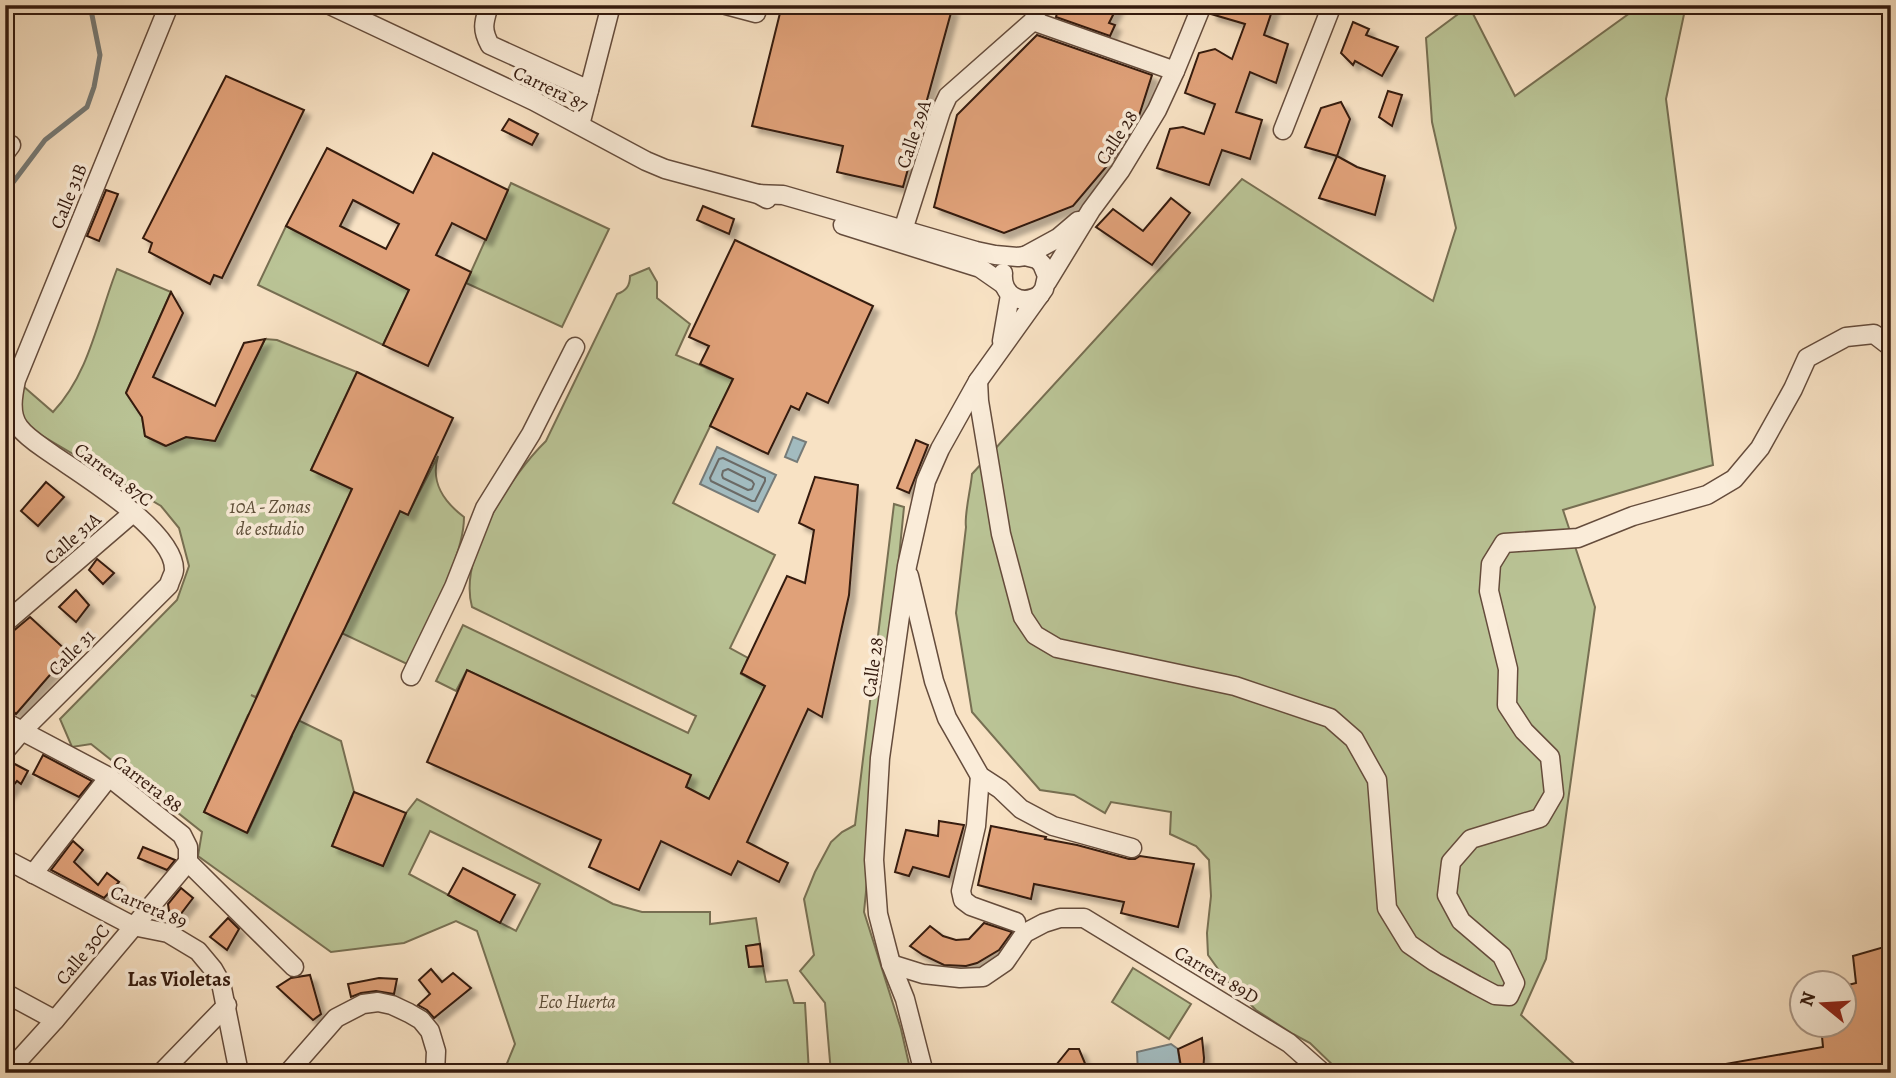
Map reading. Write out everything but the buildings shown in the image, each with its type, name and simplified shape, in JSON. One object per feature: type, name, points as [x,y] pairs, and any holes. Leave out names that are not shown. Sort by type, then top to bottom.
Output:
[{"type":"street","name":"Calle 31B","points":[[9,408],[16,380],[169,5]]},
{"type":"street","name":"Carrera 87","points":[[330,5],[356,11],[665,169],[758,194],[783,195],[976,251],[1022,256]]},
{"type":"street","points":[[489,5],[484,35],[490,45],[589,90]]},
{"type":"street","points":[[580,125],[611,5]]},
{"type":"street","points":[[726,5],[756,13]]},
{"type":"street","name":"Calle 28","points":[[924,1073],[905,999],[891,964],[877,914],[874,860],[880,758],[907,566],[926,481],[940,449],[978,381],[1043,289],[1091,210],[1141,138],[1175,71],[1202,5]]},
{"type":"street","points":[[1283,130],[1332,5]]},
{"type":"street","points":[[1036,13],[1175,71]]},
{"type":"street","name":"Calle 29A","points":[[903,230],[948,96],[1036,13]]},
{"type":"street","name":"Carrera 87","points":[[758,194],[780,206],[980,268],[1007,290]]},
{"type":"street","points":[[997,355],[1003,338],[1007,290],[1003,278],[1007,265],[1058,238],[1091,210]]},
{"type":"street","points":[[1007,290],[1015,298],[1028,300],[1043,289],[1047,276],[1042,264],[1031,257],[1022,256]]},
{"type":"street","points":[[978,381],[1001,534],[1023,617],[1035,635],[1057,648],[1235,686],[1330,718],[1354,740],[1377,780],[1387,908],[1409,944],[1434,962],[1495,995],[1510,996],[1515,983],[1502,956],[1461,921],[1447,895],[1451,862],[1471,839],[1540,818],[1554,794],[1550,758],[1524,731],[1507,705],[1508,669],[1489,591],[1491,564],[1504,543],[1578,538],[1633,516],[1707,495],[1734,479],[1760,448],[1807,358],[1846,337],[1874,334],[1891,347]]},
{"type":"street","points":[[411,676],[454,587],[485,508],[531,434],[575,347]]},
{"type":"street","name":"Carrera 87C","points":[[9,408],[18,427],[33,440],[134,512],[161,538],[171,556],[174,571],[169,585]]},
{"type":"street","name":"Calle 31A","points":[[5,623],[134,512]]},
{"type":"street","points":[[907,566],[934,681],[947,719],[980,776],[1021,808],[1053,826],[1132,848]]},
{"type":"street","name":"Calle 31","points":[[5,751],[169,585]]},
{"type":"street","points":[[5,713],[22,731]]},
{"type":"street","name":"Carrera 88","points":[[5,722],[109,777],[182,835],[188,847],[188,862],[294,967]]},
{"type":"street","points":[[980,776],[976,826],[961,891],[963,900],[971,906],[1016,922]]},
{"type":"street","points":[[33,873],[109,777]]},
{"type":"street","name":"Carrera 89","points":[[5,859],[134,926],[168,933],[198,951],[221,983],[240,1073]]},
{"type":"street","name":"Calle 30C","points":[[7,1073],[188,862]]},
{"type":"street","name":"Carrera 89D","points":[[891,964],[923,974],[960,978],[983,977],[1005,962],[1025,933],[1060,918],[1084,918],[1289,1043],[1323,1073]]},
{"type":"street","points":[[5,993],[55,1020]]},
{"type":"street","points":[[288,1073],[336,1018],[363,1004],[378,1002],[393,1005],[421,1020],[430,1031],[436,1051],[435,1073]]},
{"type":"street","points":[[161,1073],[227,1005]]},
{"type":"green space","points":[[1641,5],[1686,5],[1666,99],[1713,465],[1563,510],[1595,607],[1546,959],[1521,1015],[1584,1073],[1341,1073],[1310,1043],[1256,1010],[1226,980],[1208,955],[1207,933],[1211,896],[1209,860],[1196,846],[1170,834],[1171,812],[1111,802],[1105,813],[1074,795],[1040,790],[972,712],[956,613],[972,474],[1242,179],[1433,301],[1456,228],[1432,122],[1426,38],[1469,6],[1515,96]]},
{"type":"green space","points":[[511,183],[609,229],[562,327],[466,283]]},
{"type":"green space","points":[[286,226],[409,290],[383,345],[258,285]]},
{"type":"green space","points":[[649,268],[657,282],[657,298],[690,324],[676,355],[733,379],[673,503],[775,555],[730,648],[748,658],[741,674],[765,686],[709,799],[686,787],[690,775],[467,670],[456,691],[436,681],[463,625],[688,733],[696,716],[472,607],[470,587],[480,541],[491,518],[518,474],[546,441],[617,294],[627,288],[630,276]]},
{"type":"green space","points":[[117,269],[171,292],[126,393],[142,417],[145,436],[165,446],[186,437],[215,441],[265,339],[277,340],[357,372],[311,470],[352,489],[301,600],[308,603],[295,613],[256,697],[251,695],[262,701],[248,715],[204,812],[248,832],[292,736],[292,717],[341,741],[354,792],[332,846],[383,866],[406,813],[417,799],[613,904],[642,912],[710,912],[710,924],[756,918],[760,944],[746,946],[749,967],[763,966],[766,982],[787,980],[794,1003],[805,1003],[809,1073],[503,1073],[515,1044],[477,931],[456,921],[404,943],[331,952],[198,856],[202,832],[91,744],[72,747],[60,719],[177,600],[189,566],[179,528],[161,506],[29,428],[21,413],[23,386],[53,412],[66,397],[85,362]],"holes":[[[430,831],[540,884],[516,931],[409,874]]]},
{"type":"green space","points":[[438,456],[437,483],[450,505],[464,517],[462,534],[451,572],[407,664],[335,630],[348,622],[400,511],[408,514]]},
{"type":"green space","points":[[894,504],[904,507],[864,912],[901,1029],[911,1073],[831,1073],[825,1003],[800,971],[814,955],[804,899],[831,842],[855,825]]},
{"type":"green space","points":[[1133,968],[1191,1004],[1169,1039],[1112,1002]]},
{"type":"water","points":[[793,437],[806,442],[797,462],[785,457]]},
{"type":"water","points":[[717,447],[776,475],[758,512],[700,484]]},
{"type":"water","points":[[1171,1044],[1178,1049],[1181,1073],[1138,1073],[1137,1052]]},
{"type":"waterway","points":[[5,193],[45,140],[87,107],[100,55],[90,5]]},
{"type":"district","name":"Las Violetas","points":[[179,979]]},
{"type":"park label","name":"10A - Zonas de estudio","points":[[270,517]]},
{"type":"park label","name":"Eco Huerta","points":[[577,1001]]}]
